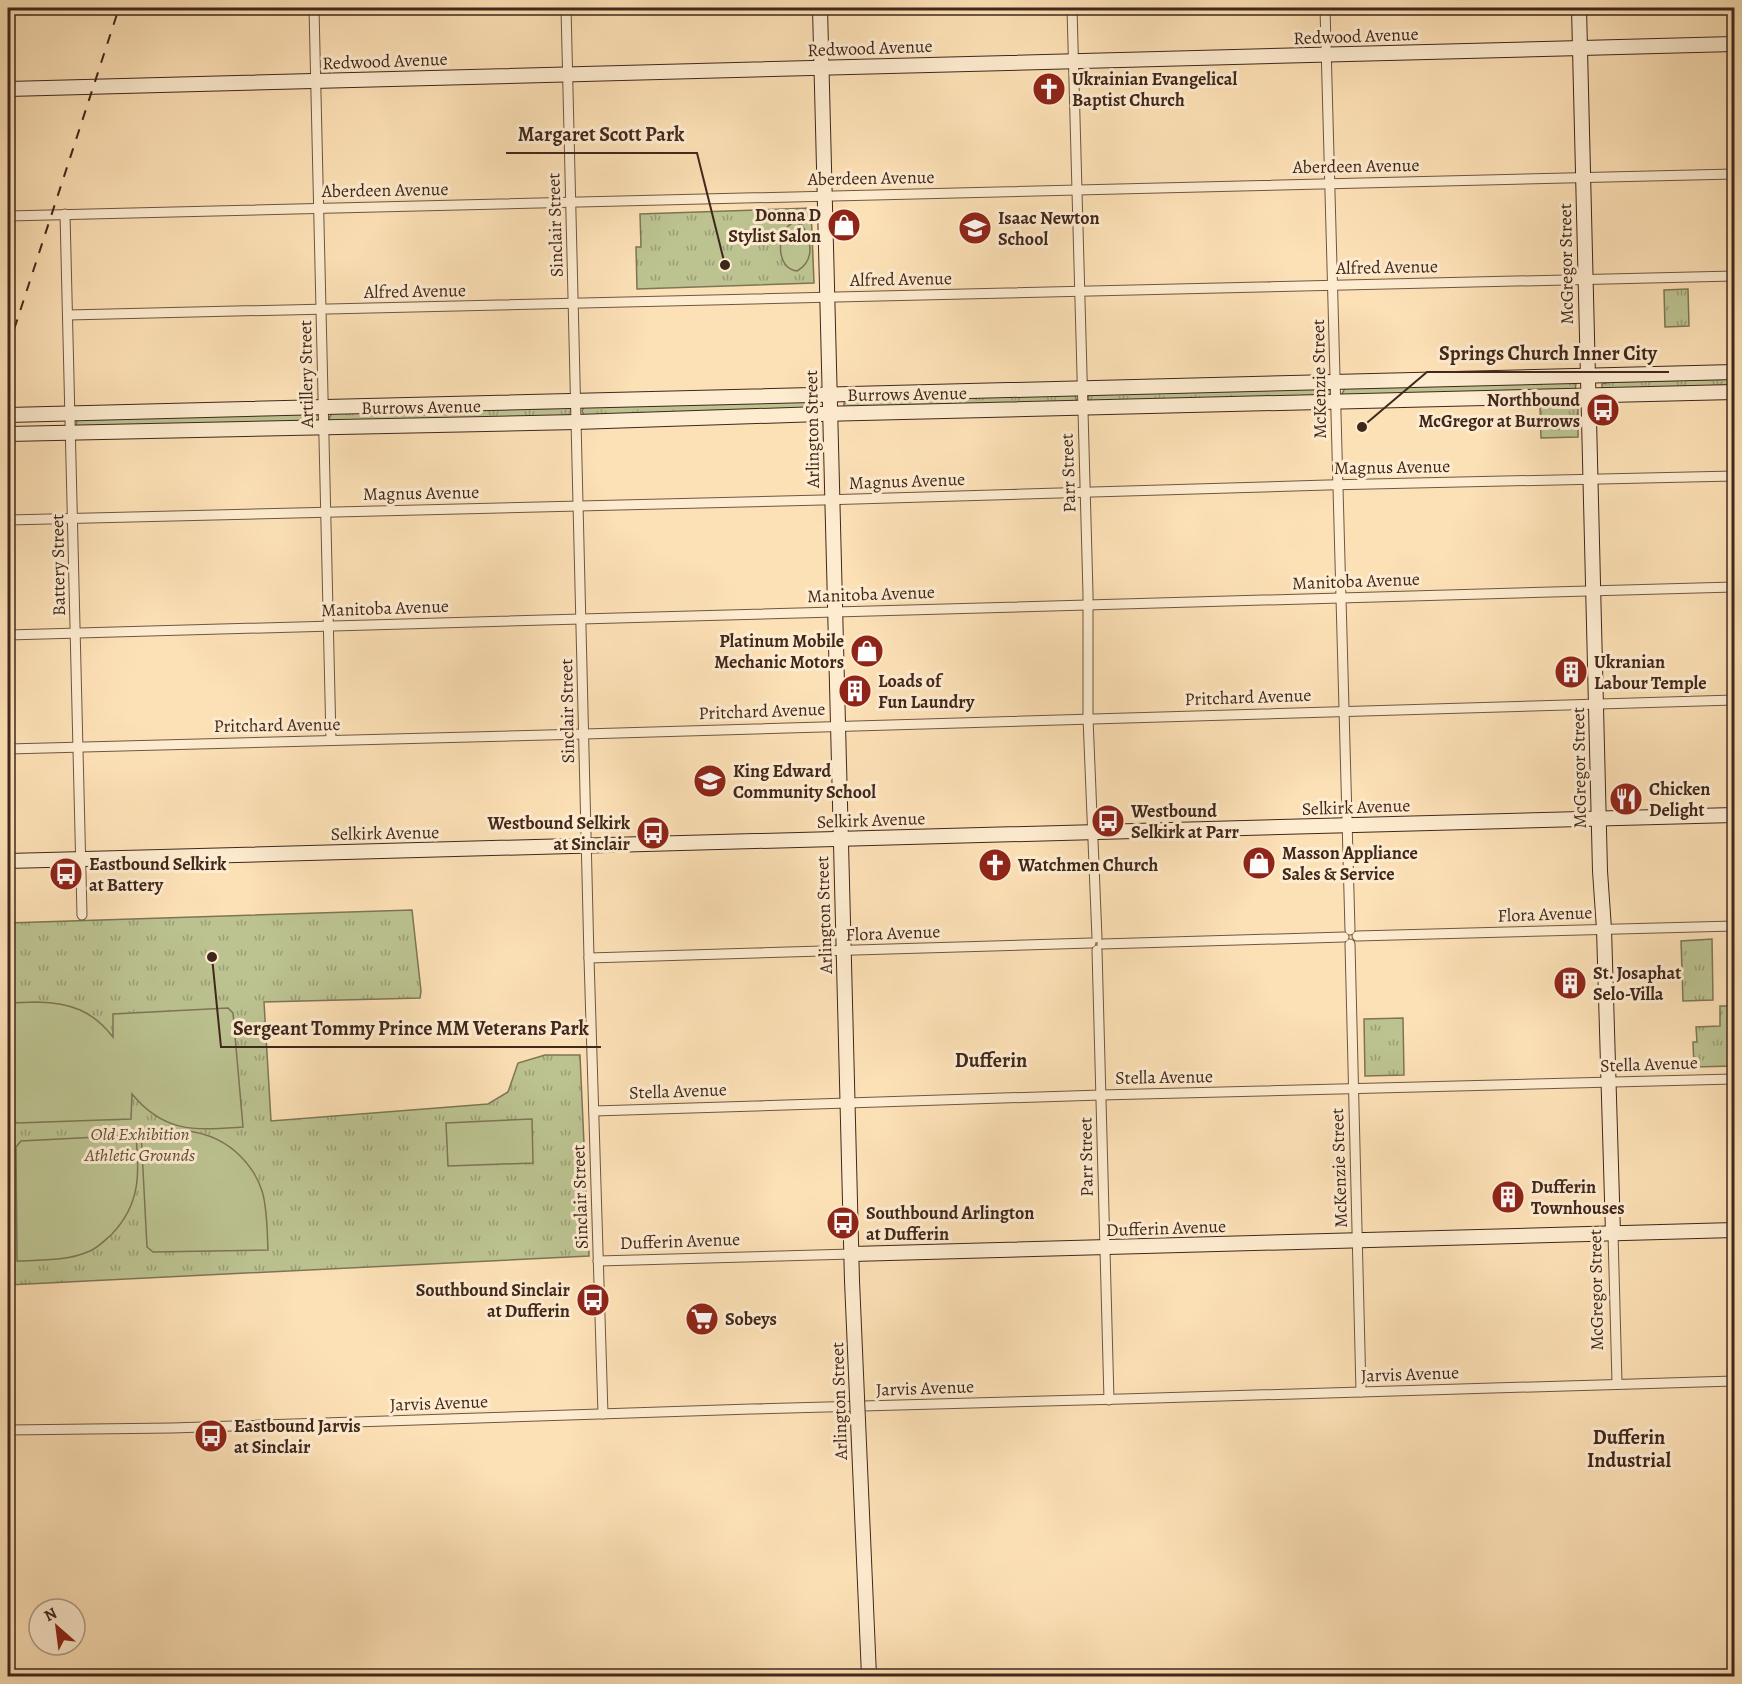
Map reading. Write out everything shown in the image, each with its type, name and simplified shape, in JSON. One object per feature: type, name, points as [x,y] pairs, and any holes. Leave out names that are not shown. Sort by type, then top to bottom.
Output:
[{"type":"street","name":"Artillery Street","points":[[314,8],[331,740]]},
{"type":"street","name":"Sinclair Street","points":[[566,8],[589,958],[603,1414]]},
{"type":"street","name":"Arlington Street","points":[[820,8],[852,1281],[869,1677]]},
{"type":"street","name":"Parr Street","points":[[1072,8],[1088,605],[1088,718],[1109,1400]]},
{"type":"street","name":"McKenzie Street","points":[[1325,8],[1361,1392]]},
{"type":"street","name":"McGregor Street","points":[[1579,8],[1598,819],[1604,929],[1617,1383]]},
{"type":"street","name":"Redwood Avenue","points":[[8,88],[1734,44]]},
{"type":"street","name":"Aberdeen Avenue","points":[[8,216],[1734,174]]},
{"type":"street","name":"Battery Street","points":[[66,214],[82,915]]},
{"type":"street","name":"Alfred Avenue","points":[[68,315],[1734,276]]},
{"type":"street","name":"Burrows Avenue","points":[[8,415],[1734,372]]},
{"type":"street","name":"Burrows Avenue","points":[[8,434],[576,422],[1734,392]]},
{"type":"street","name":"Magnus Avenue","points":[[8,520],[1338,484],[1734,476]]},
{"type":"street","name":"Manitoba Avenue","points":[[8,635],[1734,587]]},
{"type":"street","name":"Pritchard Avenue","points":[[8,748],[584,734],[1734,700]]},
{"type":"street","name":"Selkirk Avenue","points":[[8,861],[1734,816]]},
{"type":"street","name":"Flora Avenue","points":[[589,958],[1734,926]]},
{"type":"street","name":"Stella Avenue","points":[[594,1110],[1734,1078]]},
{"type":"street","name":"Dufferin Avenue","points":[[598,1261],[1734,1230]]},
{"type":"street","name":"Jarvis Avenue","points":[[8,1430],[172,1428],[1734,1381]]},
{"type":"green space","points":[[811,208],[814,283],[637,289],[636,247],[641,247],[640,214]]},
{"type":"green space","points":[[794,222],[802,225],[810,244],[807,262],[797,271],[785,264],[780,249],[784,233]]},
{"type":"green space","points":[[1688,289],[1689,326],[1665,327],[1664,290]]},
{"type":"green space","points":[[1734,379],[1734,387],[1602,388],[1602,384],[1609,382]]},
{"type":"green space","points":[[1570,382],[1576,384],[1575,389],[1569,391],[1343,396],[1342,394],[1345,388]]},
{"type":"green space","points":[[1328,388],[1331,392],[1329,396],[1089,401],[1088,398],[1090,394]]},
{"type":"green space","points":[[1075,395],[1077,402],[844,407],[844,403],[858,400]]},
{"type":"green space","points":[[798,401],[816,404],[816,407],[809,410],[584,416],[582,411],[584,407]]},
{"type":"green space","points":[[1578,405],[1578,437],[1541,438],[1540,407]]},
{"type":"green space","points":[[570,408],[572,414],[570,416],[332,422],[329,418],[332,413]]},
{"type":"green space","points":[[317,414],[319,418],[317,422],[77,426],[76,424],[78,419]]},
{"type":"green space","name":"Old Exhibition Athletic Grounds","points":[[412,910],[420,998],[264,1002],[271,1121],[488,1104],[508,1092],[518,1063],[545,1055],[580,1055],[589,1256],[8,1285],[8,923]]},
{"type":"green space","points":[[1712,939],[1713,1000],[1683,1001],[1681,941]]},
{"type":"green space","points":[[37,1002],[70,1006],[88,1014],[113,1037],[113,1014],[228,1008],[233,1013],[243,1127],[210,1129],[182,1127],[157,1116],[144,1107],[132,1094],[131,1119],[17,1123],[11,1118],[8,1003]]},
{"type":"green space","points":[[1720,1006],[1734,1006],[1734,1066],[1694,1067],[1693,1042],[1697,1042],[1696,1027],[1720,1026]]},
{"type":"green space","points":[[1403,1018],[1404,1075],[1365,1076],[1364,1019]]},
{"type":"green space","points":[[532,1119],[533,1163],[448,1166],[446,1123]]},
{"type":"green space","points":[[177,1130],[201,1133],[216,1139],[236,1152],[247,1163],[255,1174],[264,1197],[268,1250],[153,1252],[147,1247],[141,1132]]},
{"type":"green space","points":[[136,1135],[138,1163],[136,1188],[128,1211],[112,1234],[96,1248],[73,1257],[17,1261],[16,1147],[21,1141]]},
{"type":"railway","points":[[8,348],[119,8]]},
{"type":"place","name":"Ukrainian Evangelical Baptist Church","points":[[1049,89]]},
{"type":"place","name":"Donna D Stylist Salon","points":[[844,225]]},
{"type":"place","name":"Isaac Newton School","points":[[975,228]]},
{"type":"place","name":"Margaret Scott Park","points":[[725,265]]},
{"type":"place","name":"Northbound McGregor at Burrows","points":[[1603,410]]},
{"type":"place","name":"Springs Church Inner City","points":[[1362,427]]},
{"type":"place","name":"Platinum Mobile Mechanic Motors","points":[[867,651]]},
{"type":"place","name":"Ukranian Labour Temple","points":[[1571,672]]},
{"type":"place","name":"Loads of Fun Laundry","points":[[855,691]]},
{"type":"place","name":"King Edward Community School","points":[[710,781]]},
{"type":"place","name":"Chicken Delight","points":[[1626,799]]},
{"type":"place","name":"Westbound Selkirk at Parr","points":[[1108,821]]},
{"type":"place","name":"Westbound Selkirk at Sinclair","points":[[653,833]]},
{"type":"place","name":"Masson Appliance Sales & Service","points":[[1259,863]]},
{"type":"place","name":"Watchmen Church","points":[[995,865]]},
{"type":"place","name":"Eastbound Selkirk at Battery","points":[[66,874]]},
{"type":"place","name":"Sergeant Tommy Prince MM Veterans Park","points":[[212,957]]},
{"type":"place","name":"St. Josaphat Selo-Villa","points":[[1570,983]]},
{"type":"place","name":"Dufferin Townhouses","points":[[1508,1197]]},
{"type":"place","name":"Southbound Arlington at Dufferin","points":[[843,1223]]},
{"type":"place","name":"Southbound Sinclair at Dufferin","points":[[593,1300]]},
{"type":"place","name":"Sobeys","points":[[702,1319]]},
{"type":"place","name":"Eastbound Jarvis at Sinclair","points":[[211,1436]]},
{"type":"district","name":"Dufferin","points":[[991,1060]]},
{"type":"district","name":"Dufferin Industrial","points":[[1629,1448]]}]
